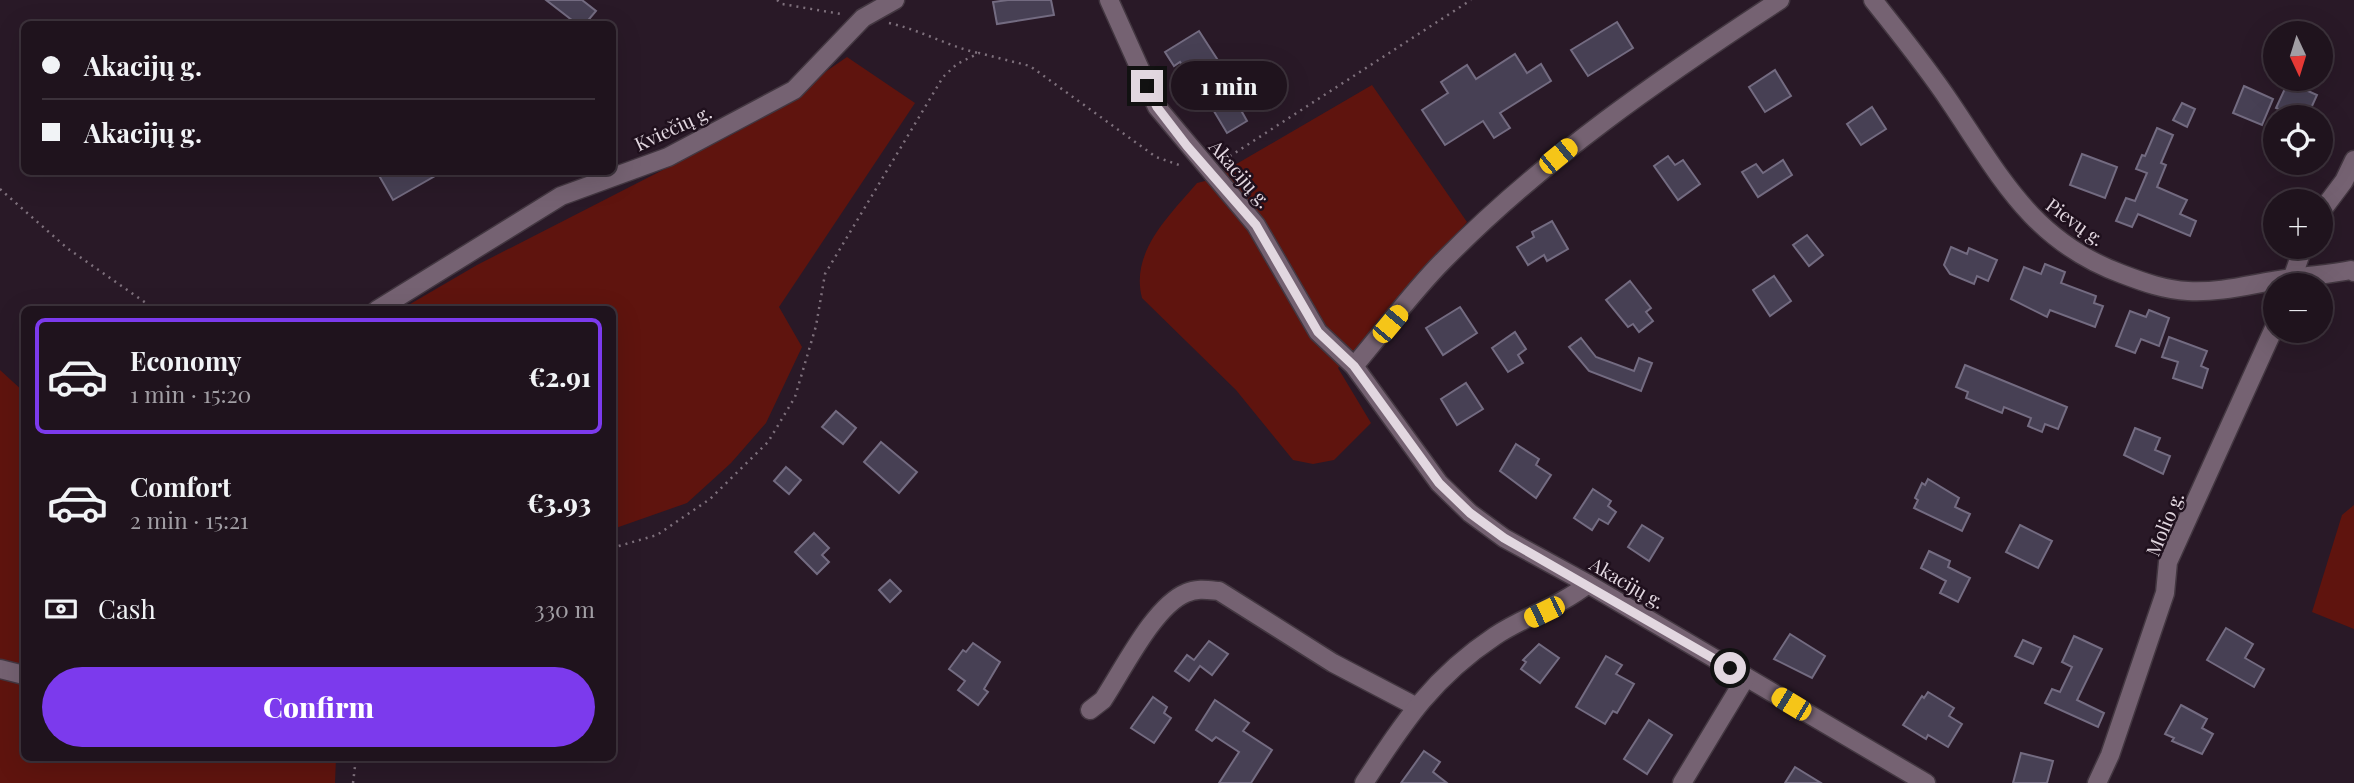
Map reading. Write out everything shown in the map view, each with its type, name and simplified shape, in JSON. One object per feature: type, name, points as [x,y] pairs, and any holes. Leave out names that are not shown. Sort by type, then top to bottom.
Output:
[{"type":"street","name":"Kviečių g.","points":[[383,306],[561,196],[668,157],[794,90],[863,18],[895,0]]},
{"type":"street","name":"Akacijų g.","points":[[1108,0],[1157,107],[1256,225],[1318,332],[1354,366],[1439,483],[1470,513],[1504,538],[1588,584],[1926,783]]},
{"type":"street","points":[[1354,366],[1442,261],[1527,181],[1573,143],[1675,70],[1780,0]]},
{"type":"street","name":"Pievų g.","points":[[1873,0],[1950,101],[2003,184],[2031,218],[2069,249],[2098,265],[2169,289],[2220,291],[2263,285]]},
{"type":"street","points":[[2333,196],[2354,160]]},
{"type":"street","name":"Pievų g.","points":[[2333,274],[2351,270],[2354,272]]},
{"type":"street","name":"Molio g.","points":[[2097,783],[2110,755],[2165,593],[2168,562],[2267,343]]},
{"type":"street","points":[[1364,783],[1415,706],[1444,675],[1497,635],[1567,601],[1588,584]]},
{"type":"street","points":[[1090,710],[1103,700],[1162,610],[1187,592],[1203,589],[1219,591],[1333,663],[1415,706]]},
{"type":"street","points":[[0,669],[21,674]]},
{"type":"street","points":[[1682,783],[1746,677]]},
{"type":"path","points":[[777,0],[782,4],[919,30],[950,46],[1030,66],[1156,157],[1194,170],[1209,170],[1471,0]]},
{"type":"path","points":[[616,547],[657,535],[710,499],[768,442],[795,397],[816,326],[825,274],[943,77],[957,64],[979,53]]},
{"type":"path","points":[[0,189],[66,248],[150,306]]},
{"type":"path","points":[[353,783],[356,761]]},
{"type":"shaded area","points":[[847,57],[915,103],[779,307],[802,347],[766,423],[731,463],[687,503],[616,528],[616,306],[407,306],[477,265],[739,131]]},
{"type":"shaded area","points":[[1372,85],[1467,222],[1338,368],[1371,423],[1334,460],[1313,464],[1293,460],[1236,390],[1142,298],[1142,265],[1154,236],[1197,183],[1209,180]]},
{"type":"shaded area","points":[[0,370],[21,389],[21,761],[336,761],[335,783],[0,783]]},
{"type":"shaded area","points":[[2354,505],[2354,629],[2312,612],[2342,515]]},
{"type":"building","points":[[546,0],[582,0],[596,11],[588,21],[573,21]]},
{"type":"building","points":[[1051,0],[1054,15],[997,24],[993,2]]},
{"type":"building","points":[[1617,22],[1633,48],[1588,76],[1571,50]]},
{"type":"building","points":[[1199,31],[1221,65],[1215,69],[1232,97],[1254,83],[1263,99],[1242,112],[1247,121],[1227,133],[1196,81],[1193,82],[1180,62],[1174,66],[1165,52]]},
{"type":"building","points":[[1515,54],[1527,73],[1541,64],[1551,81],[1500,113],[1510,128],[1494,138],[1483,121],[1445,145],[1422,110],[1448,93],[1441,82],[1467,65],[1476,79]]},
{"type":"building","points":[[1775,70],[1791,96],[1765,112],[1749,87]]},
{"type":"building","points":[[2244,86],[2273,99],[2270,105],[2263,105],[2262,125],[2233,113]]},
{"type":"building","points":[[2284,91],[2308,91],[2317,95],[2312,105],[2277,105]]},
{"type":"building","points":[[2182,103],[2195,109],[2187,127],[2173,120]]},
{"type":"building","points":[[1872,107],[1886,129],[1861,145],[1847,124]]},
{"type":"building","points":[[2157,128],[2173,135],[2161,163],[2166,165],[2157,187],[2187,200],[2180,214],[2196,221],[2190,236],[2138,214],[2132,227],[2116,221],[2126,198],[2135,201],[2147,173],[2136,169]]},
{"type":"building","points":[[2082,154],[2117,167],[2105,198],[2070,185]]},
{"type":"building","points":[[1668,156],[1675,165],[1683,160],[1700,184],[1678,200],[1654,166]]},
{"type":"building","points":[[1783,160],[1792,175],[1758,197],[1742,172],[1756,164],[1763,173]]},
{"type":"building","points":[[379,175],[437,175],[393,200]]},
{"type":"building","points":[[1552,221],[1568,249],[1547,261],[1544,255],[1528,265],[1517,247],[1534,237],[1532,232]]},
{"type":"building","points":[[1807,235],[1823,255],[1809,266],[1793,245]]},
{"type":"building","points":[[1951,247],[1967,254],[1969,248],[1997,260],[1988,281],[1977,276],[1974,284],[1950,274],[1944,265]]},
{"type":"building","points":[[2045,264],[2065,272],[2061,283],[2096,296],[2094,303],[2103,306],[2095,327],[2050,310],[2047,317],[2011,299],[2024,267],[2041,274]]},
{"type":"building","points":[[1774,276],[1791,301],[1770,316],[1753,290]]},
{"type":"building","points":[[1630,281],[1651,308],[1646,312],[1653,321],[1639,332],[1633,324],[1628,327],[1606,300]]},
{"type":"building","points":[[1460,307],[1477,333],[1443,355],[1426,328]]},
{"type":"building","points":[[2149,310],[2169,318],[2159,346],[2141,339],[2135,353],[2116,346],[2130,311],[2146,317]]},
{"type":"building","points":[[1515,332],[1526,349],[1518,355],[1523,363],[1508,372],[1492,348]]},
{"type":"building","points":[[2169,337],[2207,351],[2201,366],[2208,369],[2202,388],[2173,378],[2178,362],[2162,357]]},
{"type":"building","points":[[1581,338],[1596,357],[1634,371],[1639,358],[1652,363],[1641,391],[1589,371],[1569,347]]},
{"type":"building","points":[[1965,365],[2067,407],[2058,429],[2045,424],[2042,432],[2028,426],[2031,418],[2004,407],[2002,413],[1966,398],[1968,392],[1956,387]]},
{"type":"building","points":[[1466,383],[1483,409],[1457,425],[1441,399]]},
{"type":"building","points":[[836,411],[856,428],[843,444],[822,427]]},
{"type":"building","points":[[2135,428],[2160,438],[2155,450],[2170,456],[2163,474],[2124,455]]},
{"type":"building","points":[[881,442],[917,472],[899,493],[864,462]]},
{"type":"building","points":[[1516,444],[1539,459],[1536,465],[1551,475],[1536,498],[1500,471]]},
{"type":"building","points":[[786,467],[801,480],[789,494],[774,481]]},
{"type":"building","points":[[1928,479],[1959,498],[1955,507],[1970,514],[1962,531],[1914,508],[1922,483],[1925,485]]},
{"type":"building","points":[[1593,489],[1611,501],[1608,506],[1616,512],[1608,524],[1599,519],[1592,530],[1574,518]]},
{"type":"building","points":[[1642,525],[1663,538],[1649,561],[1628,547]]},
{"type":"building","points":[[2020,525],[2052,541],[2038,568],[2006,552]]},
{"type":"building","points":[[814,533],[829,548],[822,555],[829,562],[817,574],[795,552]]},
{"type":"building","points":[[1929,551],[1950,561],[1948,567],[1970,578],[1958,602],[1940,593],[1946,581],[1921,568]]},
{"type":"building","points":[[890,580],[901,591],[890,602],[879,590]]},
{"type":"building","points":[[2226,628],[2253,644],[2245,658],[2264,669],[2254,687],[2207,660]]},
{"type":"building","points":[[1790,634],[1825,656],[1812,678],[1774,659]]},
{"type":"building","points":[[2074,636],[2102,649],[2077,700],[2104,713],[2098,727],[2045,703],[2052,689],[2060,692],[2072,667],[2062,662]]},
{"type":"building","points":[[2023,640],[2041,648],[2033,664],[2015,656]]},
{"type":"building","points":[[1209,641],[1228,654],[1212,675],[1200,666],[1189,681],[1175,671],[1187,655],[1194,660]]},
{"type":"building","points":[[973,643],[1000,662],[984,689],[988,692],[978,705],[958,690],[965,681],[949,669],[963,650],[966,652]]},
{"type":"building","points":[[1539,644],[1559,658],[1540,683],[1521,669],[1526,662],[1523,660]]},
{"type":"building","points":[[1606,656],[1622,665],[1616,674],[1634,684],[1617,713],[1613,711],[1605,724],[1576,707]]},
{"type":"building","points":[[1928,692],[1954,708],[1949,716],[1962,724],[1948,747],[1928,735],[1926,739],[1903,725],[1922,696],[1924,698]]},
{"type":"building","points":[[1153,697],[1167,707],[1164,713],[1171,718],[1154,743],[1131,728]]},
{"type":"building","points":[[1215,700],[1249,723],[1243,731],[1272,750],[1251,783],[1219,783],[1239,752],[1216,737],[1212,741],[1196,730]]},
{"type":"building","points":[[2181,705],[2207,719],[2202,728],[2213,734],[2202,754],[2172,741],[2174,738],[2165,734]]},
{"type":"building","points":[[1649,720],[1672,735],[1647,774],[1624,759]]},
{"type":"building","points":[[1424,751],[1440,762],[1433,772],[1447,783],[1401,783]]},
{"type":"building","points":[[2021,753],[2053,761],[2047,783],[2013,783]]},
{"type":"building","points":[[1795,767],[1821,783],[1785,783]]},
{"type":"route","points":[[1147,86],[1157,107],[1187,146],[1256,225],[1318,332],[1354,366],[1439,483],[1470,513],[1504,538],[1730,668]]}]
